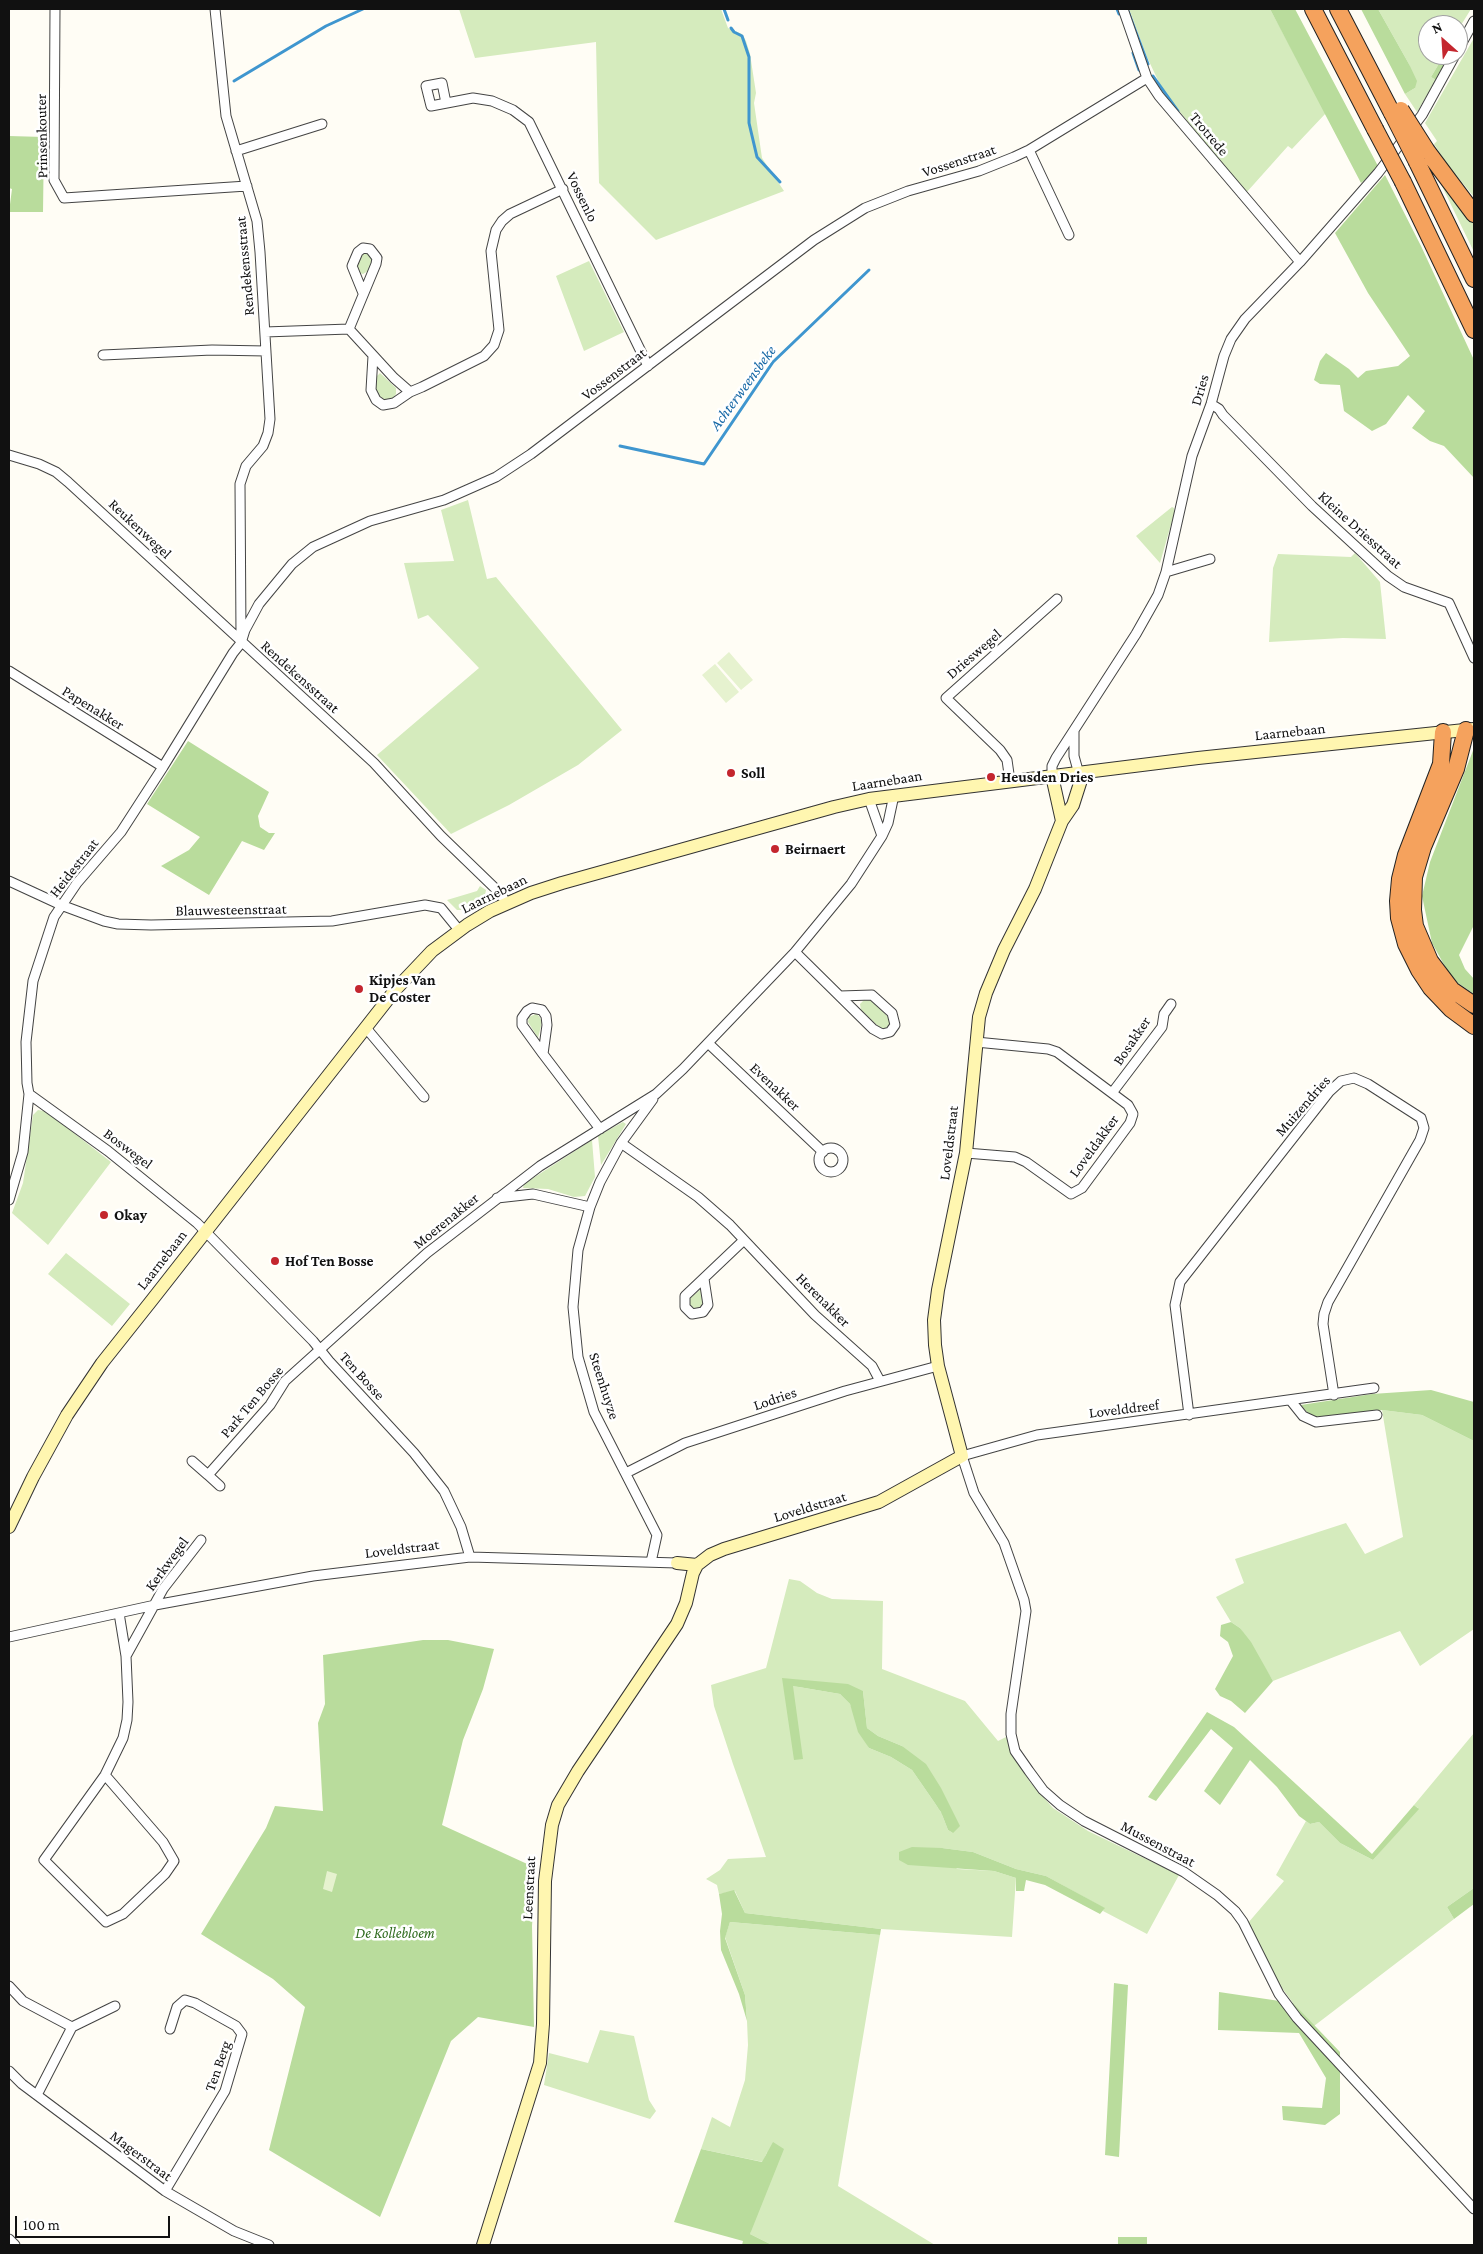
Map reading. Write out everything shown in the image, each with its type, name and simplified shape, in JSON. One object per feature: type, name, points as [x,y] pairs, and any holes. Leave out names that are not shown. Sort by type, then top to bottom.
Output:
[{"type":"highway","points":[[1313,9],[1402,182],[1474,330]]},
{"type":"highway","points":[[1338,9],[1373,77],[1396,111],[1422,156],[1474,279]]},
{"type":"highway","points":[[1422,156],[1474,214]]},
{"type":"highway","points":[[1470,729],[1414,877],[1413,910],[1415,926],[1433,966],[1452,990],[1474,1005]]},
{"type":"highway","points":[[1443,732],[1441,764],[1406,855],[1400,879],[1399,918],[1406,944],[1419,970],[1431,988],[1451,1010],[1474,1026]]},
{"type":"street","name":"Prinsenkouter","points":[[55,9],[54,180],[64,198],[247,186]]},
{"type":"street","name":"Rendekensstraat","points":[[215,9],[226,116],[247,186],[258,235],[270,420],[263,446],[246,466],[240,484],[241,643],[374,763],[441,836],[501,894],[506,903]]},
{"type":"street","name":"Trotrede","points":[[1123,9],[1148,78],[1172,113],[1300,262]]},
{"type":"street","name":"Dries","points":[[1052,776],[1052,768],[1056,758],[1140,628],[1158,595],[1166,572],[1192,456],[1207,418],[1224,356],[1231,340],[1245,319],[1300,262],[1378,173],[1422,115],[1450,65]]},
{"type":"street","name":"Vossenstraat","points":[[241,643],[249,622],[273,586],[292,564],[313,547],[370,521],[444,500],[496,477],[532,454],[814,240],[859,211],[888,198],[979,171],[1029,150],[1148,78]]},
{"type":"street","name":"Vossenlo","points":[[446,103],[473,98],[492,101],[512,110],[529,122],[648,366]]},
{"type":"street","points":[[236,151],[322,124]]},
{"type":"street","points":[[1029,150],[1069,235]]},
{"type":"street","points":[[374,356],[371,390],[376,400],[383,405],[394,403],[410,392],[484,356],[494,345],[499,330],[491,251],[496,230],[510,214],[563,189]]},
{"type":"street","points":[[349,329],[363,293]]},
{"type":"street","points":[[265,332],[349,329],[410,392]]},
{"type":"street","points":[[103,355],[212,350],[266,351]]},
{"type":"street","name":"Kleine Driesstraat","points":[[1211,404],[1219,409],[1312,506],[1388,576],[1418,592],[1449,603],[1474,658]]},
{"type":"street","points":[[1207,418],[1223,415]]},
{"type":"street","name":"Reukenwegel","points":[[9,455],[39,464],[56,472],[142,549],[241,643]]},
{"type":"street","points":[[1166,572],[1210,560]]},
{"type":"street","name":"Drieswegel","points":[[1010,781],[1007,760],[1000,750],[946,698],[1057,599]]},
{"type":"street","name":"Heidestraat","points":[[9,1200],[23,1152],[30,1094],[27,1083],[26,1042],[32,981],[54,917],[77,883],[121,832],[241,643]]},
{"type":"street","name":"Papenakker","points":[[9,671],[163,767]]},
{"type":"street","name":"Laarnebaan","points":[[9,1527],[44,1456],[75,1402],[102,1363],[366,1028],[417,966],[456,927],[531,893],[834,807],[869,799],[1198,758],[1470,729]]},
{"type":"street","points":[[1074,731],[1074,756],[1079,774]]},
{"type":"street","name":"Loveldstraat","points":[[9,1637],[155,1605],[313,1576],[470,1557],[698,1565],[710,1555],[724,1550],[879,1502],[962,1456],[938,1366],[934,1320],[938,1290],[966,1152],[979,1017],[986,993],[1004,950],[1035,889],[1062,821],[1073,805],[1081,780],[1079,774]]},
{"type":"street","points":[[1052,776],[1062,821]]},
{"type":"street","name":"Moerenakker","points":[[321,1350],[427,1253],[496,1198],[540,1166],[656,1094],[795,952],[851,884],[867,862],[882,836],[888,823],[894,795]]},
{"type":"street","points":[[869,799],[882,836]]},
{"type":"street","name":"Blauwesteenstraat","points":[[9,881],[62,905],[104,921],[151,926],[332,921],[433,905],[441,908],[456,927]]},
{"type":"street","points":[[795,952],[873,1029],[882,1034],[890,1032],[896,1025],[892,1012],[872,994],[840,996]]},
{"type":"street","name":"Bosakker","points":[[1112,1093],[1162,1027],[1164,1014],[1171,1004]]},
{"type":"street","points":[[543,1054],[547,1025],[546,1016],[542,1010],[532,1008],[526,1011],[522,1018],[522,1025],[543,1054],[600,1129]]},
{"type":"street","points":[[366,1028],[424,1097]]},
{"type":"street","name":"Loveldakker","points":[[966,1152],[1015,1156],[1071,1194],[1082,1188],[1130,1123],[1133,1114],[1128,1105],[1057,1052],[1048,1048],[976,1042]]},
{"type":"street","name":"Evenakker","points":[[708,1043],[823,1152]]},
{"type":"street","name":"Muizendries","points":[[1189,1415],[1175,1305],[1180,1282],[1329,1092],[1341,1081],[1354,1078],[1368,1084],[1420,1118],[1424,1128],[1420,1140],[1328,1302],[1323,1324],[1334,1395]]},
{"type":"street","name":"Boswegel","points":[[30,1094],[108,1151],[206,1231]]},
{"type":"street","name":"Steenhuyze","points":[[651,1562],[657,1535],[594,1412],[578,1358],[574,1293],[578,1250],[590,1207],[600,1182],[621,1143],[656,1094]]},
{"type":"street","name":"Herenakker","points":[[621,1143],[698,1197],[730,1225],[815,1315],[872,1366],[880,1381]]},
{"type":"street","points":[[496,1198],[533,1194],[590,1207]]},
{"type":"street","name":"Ten Bosse","points":[[206,1231],[321,1350],[444,1491],[462,1527],[470,1557]]},
{"type":"street","points":[[704,1278],[744,1240]]},
{"type":"street","name":"Park Ten Bosse","points":[[208,1475],[270,1405],[285,1381],[321,1350]]},
{"type":"street","name":"Lodries","points":[[626,1473],[685,1443],[807,1402],[938,1366]]},
{"type":"street","name":"Lovelddreef","points":[[962,1456],[1037,1435],[1291,1402],[1374,1388]]},
{"type":"street","points":[[1291,1402],[1303,1416],[1316,1422],[1377,1415]]},
{"type":"street","name":"Mussenstraat","points":[[962,1456],[974,1493],[1004,1544],[1024,1600],[1026,1616],[1011,1714],[1011,1734],[1015,1751],[1043,1790],[1060,1806],[1098,1828],[1184,1872],[1216,1894],[1235,1911],[1244,1922],[1278,1994],[1297,2018],[1474,2209]]},
{"type":"street","points":[[192,1461],[220,1486]]},
{"type":"street","name":"Kerkwegel","points":[[126,1656],[163,1589],[201,1540]]},
{"type":"street","name":"Leenstraat","points":[[483,2245],[540,2063],[543,2024],[545,1881],[552,1825],[558,1805],[578,1771],[677,1624],[698,1565]]},
{"type":"street","points":[[104,1775],[163,1842],[174,1860],[165,1874],[123,1914],[106,1922],[44,1860],[104,1775],[123,1738],[127,1720],[126,1656],[119,1613]]},
{"type":"street","points":[[9,1986],[23,2001],[72,2027]]},
{"type":"street","name":"Ten Berg","points":[[165,2191],[225,2092],[242,2034],[236,2026],[195,2003],[185,2000],[178,2007],[170,2029]]},
{"type":"street","points":[[37,2095],[72,2027],[115,2006]]},
{"type":"street","name":"Magerstraat","points":[[10,2077],[165,2191],[234,2231],[269,2245]]},
{"type":"street","points":[[9,2239],[15,2245]]},
{"type":"green space","points":[[459,9],[721,9],[728,28],[742,34],[746,41],[756,93],[754,103],[762,158],[784,191],[656,240],[599,183],[596,42],[475,58]]},
{"type":"green space","points":[[1129,9],[1270,9],[1326,113],[1292,149],[1288,146],[1246,193],[1163,91],[1147,57]]},
{"type":"green space","points":[[1270,9],[1295,9],[1379,168],[1361,183]]},
{"type":"green space","points":[[1361,9],[1378,9],[1409,64],[1417,81],[1415,88],[1405,94]]},
{"type":"green space","points":[[1378,9],[1471,9],[1467,15],[1418,15],[1418,65],[1438,65],[1431,77],[1436,80],[1417,112],[1405,94],[1415,88],[1409,64]]},
{"type":"green space","points":[[1474,38],[1474,197],[1447,164],[1434,144],[1437,141],[1425,123],[1458,65],[1468,65],[1468,48]]},
{"type":"green space","points":[[1438,65],[1445,65],[1436,80],[1431,77]]},
{"type":"green space","points":[[9,136],[44,137],[43,212],[9,212],[12,189],[9,188]]},
{"type":"green space","points":[[1385,175],[1421,246],[1474,360],[1474,478],[1444,446],[1430,441],[1412,428],[1425,411],[1408,395],[1386,424],[1372,431],[1344,411],[1340,385],[1320,384],[1314,380],[1320,361],[1326,353],[1349,369],[1358,378],[1366,371],[1398,366],[1410,356],[1368,293],[1335,233]]},
{"type":"green space","points":[[1439,180],[1474,219],[1474,252]]},
{"type":"green space","points":[[363,253],[369,253],[372,260],[368,271],[363,274],[359,273],[356,267]]},
{"type":"green space","points":[[589,261],[624,332],[584,351],[556,276]]},
{"type":"green space","points":[[380,373],[396,388],[396,394],[393,398],[386,400],[381,398],[375,391],[376,377]]},
{"type":"green space","points":[[468,500],[487,579],[496,577],[622,730],[578,765],[509,805],[451,834],[377,755],[479,668],[428,615],[418,619],[404,563],[454,561],[441,510]]},
{"type":"green space","points":[[1172,507],[1174,508],[1174,514],[1160,563],[1136,536]]},
{"type":"green space","points":[[1355,553],[1380,582],[1386,639],[1343,638],[1269,642],[1273,568],[1278,554],[1351,557]]},
{"type":"green space","points":[[729,652],[753,680],[741,690],[717,663]]},
{"type":"green space","points":[[715,664],[739,692],[726,703],[702,675]]},
{"type":"green space","points":[[188,741],[269,792],[258,816],[260,827],[269,833],[275,833],[264,850],[242,841],[209,895],[161,866],[189,850],[200,837],[147,804]]},
{"type":"green space","points":[[1474,748],[1474,925],[1459,955],[1465,969],[1474,979],[1474,994],[1458,983],[1447,970],[1432,943],[1422,896],[1430,862]]},
{"type":"green space","points":[[480,886],[486,890],[484,900],[465,910],[457,910],[447,900],[477,891]]},
{"type":"green space","points":[[865,999],[872,1000],[889,1018],[891,1025],[887,1028],[880,1028],[861,1010],[860,1004]]},
{"type":"green space","points":[[536,1014],[542,1022],[538,1038],[528,1022],[529,1017]]},
{"type":"green space","points":[[38,1110],[44,1111],[111,1162],[48,1245],[12,1213],[23,1183],[33,1115]]},
{"type":"green space","points":[[623,1122],[626,1124],[601,1165],[598,1136]]},
{"type":"green space","points":[[592,1140],[595,1177],[585,1196],[574,1197],[548,1189],[523,1188],[524,1184]]},
{"type":"green space","points":[[66,1253],[130,1304],[112,1326],[48,1274]]},
{"type":"green space","points":[[701,1289],[703,1302],[700,1308],[695,1310],[689,1307],[689,1299]]},
{"type":"green space","points":[[1431,1390],[1474,1402],[1474,1441],[1422,1415],[1382,1410],[1357,1416],[1319,1419],[1307,1412],[1301,1405],[1372,1394]]},
{"type":"green space","points":[[1382,1410],[1422,1415],[1474,1441],[1474,1629],[1420,1666],[1400,1631],[1273,1681],[1240,1628],[1231,1622],[1216,1597],[1244,1583],[1235,1559],[1346,1523],[1365,1554],[1403,1537]]},
{"type":"green space","points":[[789,1579],[800,1581],[817,1593],[832,1599],[883,1601],[882,1669],[965,1701],[998,1741],[1006,1737],[1013,1754],[1030,1782],[1053,1808],[1088,1831],[1179,1875],[1147,1934],[1103,1911],[1104,1908],[1046,1876],[1016,1869],[973,1852],[942,1848],[957,1869],[994,1871],[1016,1878],[1012,1937],[881,1929],[745,1913],[735,1891],[719,1894],[717,1885],[706,1879],[720,1870],[728,1859],[766,1857],[714,1706],[711,1685],[766,1668]],"holes":[[[793,1686],[863,1691],[867,1728],[878,1736],[902,1746],[939,1809],[912,1770],[891,1757],[869,1748],[850,1704],[840,1694]],[[942,1814],[953,1833],[948,1830]]]},
{"type":"green space","points":[[1231,1622],[1240,1628],[1251,1642],[1273,1681],[1245,1713],[1231,1701],[1220,1696],[1215,1689],[1233,1656],[1228,1642],[1220,1636],[1221,1625]]},
{"type":"green space","name":"De Kollebloem","points":[[423,1640],[448,1640],[494,1649],[483,1689],[463,1740],[442,1825],[536,1868],[532,1926],[534,2027],[478,2017],[451,2041],[380,2217],[269,2150],[305,2007],[273,1979],[201,1934],[266,1828],[275,1806],[323,1811],[318,1723],[325,1704],[323,1655]]},
{"type":"green space","points":[[782,1678],[848,1684],[863,1691],[867,1728],[878,1736],[902,1746],[926,1764],[941,1788],[960,1826],[953,1833],[948,1830],[941,1812],[912,1770],[891,1757],[869,1748],[858,1732],[850,1704],[840,1694],[793,1686],[803,1759],[794,1760]]},
{"type":"green space","points":[[1207,1712],[1234,1727],[1372,1854],[1414,1805],[1419,1809],[1373,1860],[1340,1843],[1319,1822],[1310,1824],[1299,1816],[1277,1787],[1250,1760],[1220,1805],[1204,1791],[1233,1748],[1211,1729],[1156,1801],[1148,1797]]},
{"type":"green space","points":[[1474,1733],[1474,1888],[1447,1907],[1454,1919],[1314,2026],[1293,2003],[1276,1980],[1248,1923],[1284,1881],[1276,1875],[1306,1821],[1310,1824],[1319,1822],[1340,1843],[1373,1860],[1418,1808],[1414,1805]]},
{"type":"green space","points":[[912,1847],[973,1852],[1016,1869],[1046,1876],[1105,1908],[1100,1914],[1045,1885],[1026,1880],[1024,1891],[1016,1891],[1016,1878],[994,1871],[908,1865],[899,1860],[899,1852]]},
{"type":"green space","points":[[327,1871],[337,1874],[332,1892],[323,1889]]},
{"type":"green space","points":[[1474,1888],[1474,1904],[1454,1919],[1447,1907]]},
{"type":"green space","points":[[734,1890],[745,1913],[881,1929],[880,1935],[730,1922],[725,1938],[745,1995],[747,2021],[739,1994],[721,1950],[720,1931],[722,1914],[719,1894]]},
{"type":"green space","points":[[730,1922],[880,1935],[838,2186],[935,2245],[772,2245],[750,2234],[767,2152],[763,2162],[701,2149],[712,2117],[730,2127],[745,2080],[748,2045],[745,1995],[725,1937]]},
{"type":"green space","points":[[1114,1983],[1128,1985],[1119,2157],[1105,2155]]},
{"type":"green space","points":[[1219,1992],[1293,2003],[1340,2052],[1340,2114],[1325,2125],[1283,2120],[1282,2106],[1322,2108],[1326,2078],[1299,2033],[1218,2030]]},
{"type":"green space","points":[[600,2030],[634,2036],[649,2100],[656,2111],[650,2119],[544,2085],[549,2053],[588,2063]]},
{"type":"green space","points":[[773,2142],[784,2149],[750,2234],[772,2245],[742,2245],[743,2241],[674,2222],[701,2149],[762,2162]]},
{"type":"green space","points":[[1118,2237],[1147,2237],[1147,2245],[1118,2245]]},
{"type":"waterway","points":[[234,81],[326,26],[363,9]]},
{"type":"waterway","name":"Achterweensbeke","points":[[724,9],[728,20]]},
{"type":"waterway","points":[[1117,9],[1119,14]]},
{"type":"waterway","points":[[1128,11],[1148,64]]},
{"type":"waterway","name":"Achterweensbeke","points":[[731,28],[742,36],[749,57],[749,123],[757,157],[780,182]]},
{"type":"waterway","points":[[1133,53],[1139,70]]},
{"type":"waterway","points":[[1153,76],[1178,111]]},
{"type":"waterway","name":"Achterweensbeke","points":[[620,446],[704,464],[773,362],[869,270]]},
{"type":"place","name":"Soll","points":[[731,773]]},
{"type":"place","name":"Heusden Dries","points":[[991,777]]},
{"type":"place","name":"Beirnaert","points":[[775,849]]},
{"type":"place","name":"Kipjes Van De Coster","points":[[359,989]]},
{"type":"place","name":"Okay","points":[[104,1215]]},
{"type":"place","name":"Hof Ten Bosse","points":[[275,1261]]}]
